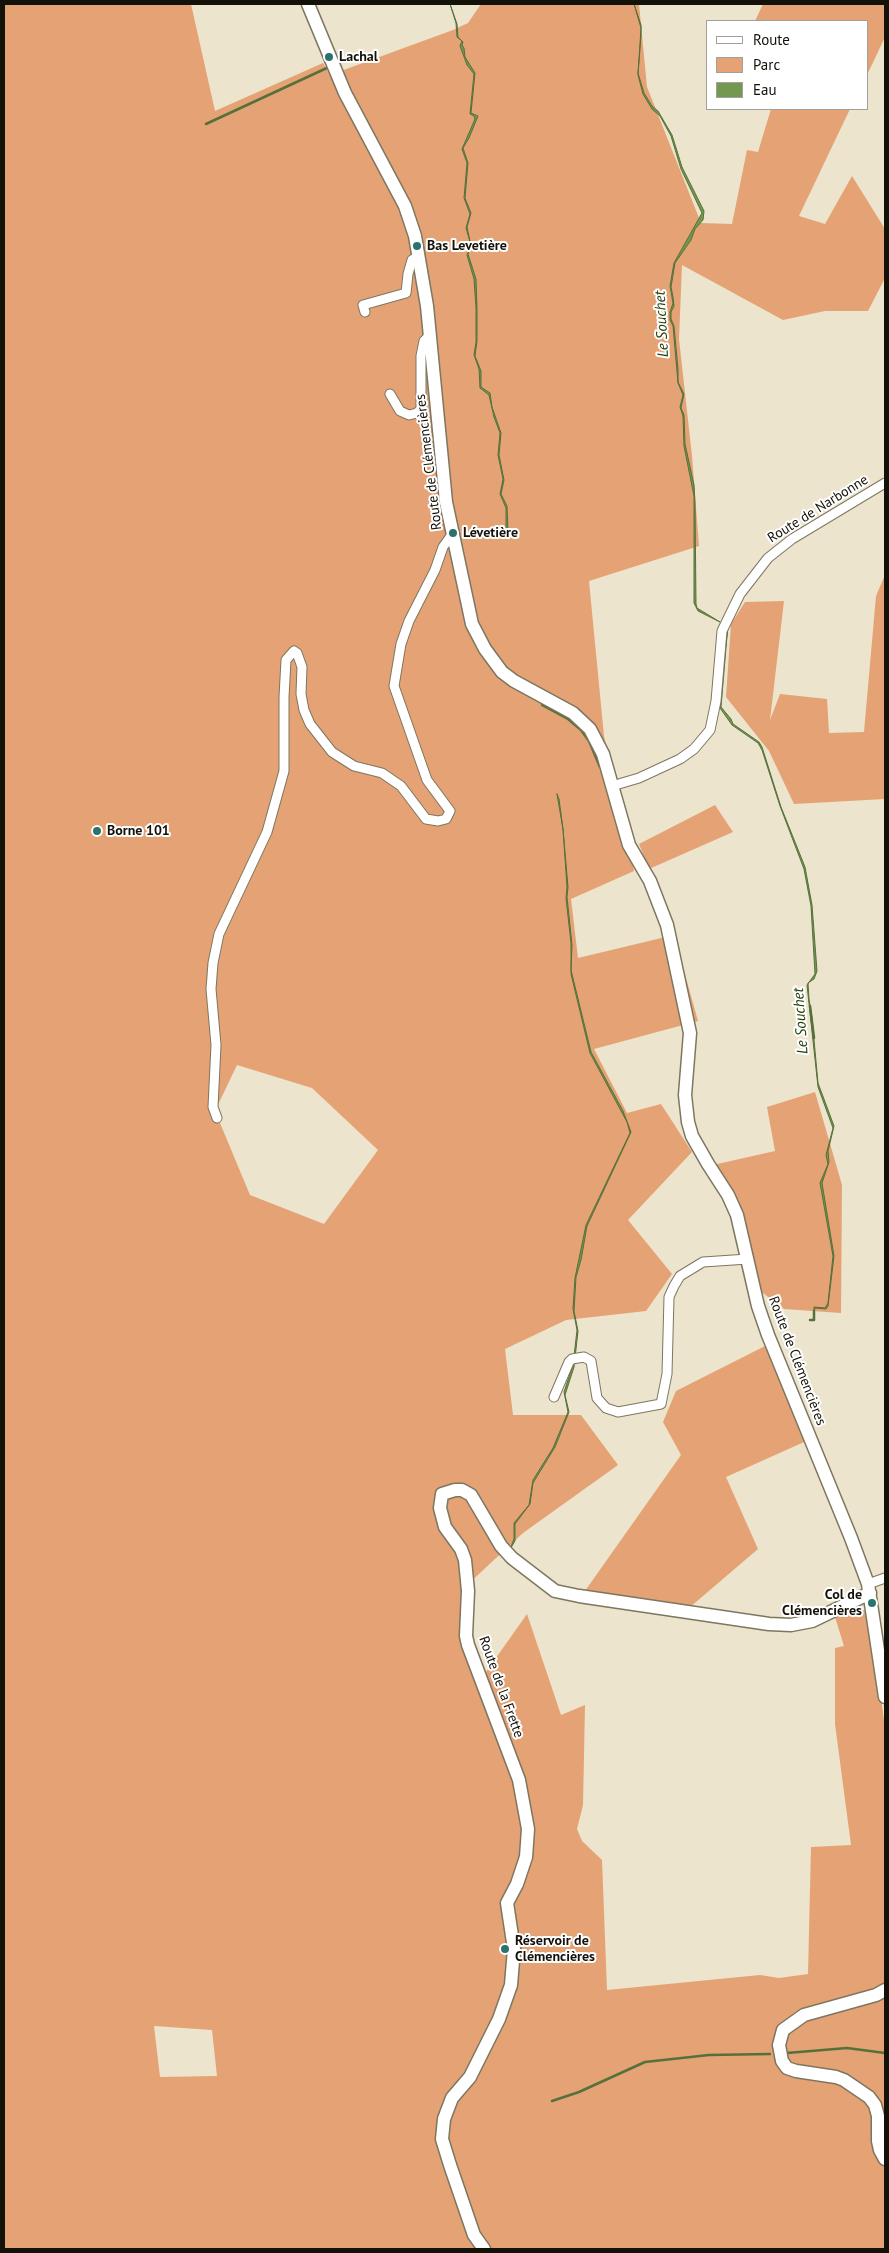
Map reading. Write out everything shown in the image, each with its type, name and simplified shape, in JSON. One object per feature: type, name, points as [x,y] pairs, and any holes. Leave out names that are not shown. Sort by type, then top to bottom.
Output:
[{"type":"street","name":"Route de Clémencières","points":[[308,4],[345,94],[405,206],[419,256],[430,335],[444,482],[453,533],[450,548],[472,624],[485,649],[502,672],[514,681],[573,713],[590,729],[603,754],[629,845],[650,881],[667,924],[685,1002],[690,1033],[685,1095],[690,1129],[699,1150],[733,1205],[741,1228],[758,1306],[768,1335],[851,1538],[869,1589],[885,1697]]},
{"type":"street","points":[[364,312],[363,305],[406,293],[412,260],[419,256]]},
{"type":"street","points":[[390,394],[400,411],[409,415],[417,414],[421,409],[421,356],[424,341],[430,335]]},
{"type":"street","name":"Route de Narbonne","points":[[612,786],[639,778],[680,759],[694,749],[710,730],[716,701],[722,631],[740,594],[768,558],[792,539],[885,483]]},
{"type":"street","points":[[217,1118],[213,1107],[216,1045],[211,989],[213,963],[219,934],[267,832],[284,771],[286,660],[294,651],[297,653],[302,667],[301,694],[304,710],[310,724],[332,752],[354,766],[382,773],[401,786],[426,818],[438,821],[446,819],[450,811],[427,780],[394,686],[401,644],[409,621],[435,570],[450,548]]},
{"type":"street","points":[[554,1397],[569,1362],[572,1359],[584,1357],[591,1361],[598,1398],[606,1408],[618,1412],[661,1404],[667,1374],[670,1297],[680,1276],[703,1262],[748,1259]]},
{"type":"street","name":"Route de la Frette","points":[[484,2249],[474,2235],[452,2173],[442,2139],[444,2119],[452,2098],[470,2077],[499,2019],[511,1985],[514,1949],[507,1903],[517,1884],[526,1857],[528,1829],[519,1780],[468,1645],[466,1636],[468,1591],[465,1560],[461,1550],[451,1539],[445,1527],[440,1508],[442,1494],[447,1491],[462,1490],[471,1495],[501,1546],[512,1558],[555,1591],[769,1624],[791,1625],[812,1622],[869,1589]]},
{"type":"street","points":[[869,1589],[885,1578]]},
{"type":"street","points":[[885,1990],[876,1995],[804,2015],[783,2030],[779,2044],[782,2061],[787,2068],[836,2077],[849,2083],[869,2098],[878,2116],[878,2141],[885,2159]]},
{"type":"green space","points":[[4,4],[191,4],[215,111],[323,63],[330,75],[453,30],[468,23],[481,4],[639,4],[647,87],[701,223],[732,224],[747,150],[758,152],[771,110],[850,110],[799,216],[825,224],[852,176],[885,229],[885,278],[868,311],[825,311],[783,320],[682,265],[679,339],[692,456],[699,546],[589,581],[604,736],[634,871],[571,899],[578,958],[674,935],[698,1021],[594,1049],[627,1113],[661,1104],[692,1152],[628,1220],[672,1274],[646,1311],[566,1320],[505,1349],[513,1415],[581,1415],[618,1465],[523,1533],[466,1586],[470,1634],[486,1672],[527,1614],[561,1715],[585,1705],[583,1805],[577,1829],[582,1841],[602,1860],[607,1990],[760,1975],[779,1978],[808,1974],[811,1847],[851,1845],[835,1724],[835,1648],[844,1646],[834,1614],[851,1603],[870,1614],[885,1728],[885,2249],[4,2249]],"holes":[[[237,1065],[312,1088],[378,1150],[324,1224],[250,1195],[215,1111]],[[154,2026],[212,2030],[217,2076],[160,2077]]]},
{"type":"green space","points":[[763,4],[885,4],[885,37],[869,71],[869,20],[755,20]]},
{"type":"green space","points":[[885,575],[885,799],[794,804],[769,751],[726,697],[731,624],[745,602],[784,601],[770,720],[780,694],[827,699],[829,733],[864,732],[876,596]]},
{"type":"green space","points":[[715,805],[733,832],[649,869],[639,844]]},
{"type":"green space","points":[[815,1092],[842,1185],[841,1313],[784,1309],[755,1287],[751,1260],[713,1165],[775,1151],[767,1107]]},
{"type":"green space","points":[[773,1342],[813,1438],[726,1477],[758,1549],[689,1608],[580,1598],[681,1455],[663,1422],[676,1391]]},
{"type":"water","points":[[450,4],[457,24],[458,37],[462,41],[457,37],[456,23]]},
{"type":"water","points":[[462,41],[465,57],[475,73],[471,113],[478,116],[463,148],[468,163],[465,198],[471,213],[467,227],[470,242],[466,228],[470,214],[464,198],[467,163],[462,149],[475,119],[470,114],[474,74],[467,65],[460,46]]},
{"type":"water","points":[[638,73],[644,93],[652,106],[658,111],[672,135],[682,167],[704,211],[703,220],[695,229],[691,240],[675,263],[671,287],[674,306],[671,312],[671,319],[674,326],[678,382],[684,394],[681,408],[684,415],[685,444],[694,485],[696,604],[697,608],[720,622],[698,611],[694,603],[694,496],[684,446],[683,416],[680,407],[683,395],[678,383],[673,326],[670,320],[670,312],[673,303],[670,286],[674,263],[702,213],[681,169],[671,136],[660,116],[652,109],[643,94]]},
{"type":"water","points":[[471,245],[468,254],[476,279],[477,341],[475,356],[481,371],[481,387],[490,393],[492,407],[501,433],[499,455],[504,480],[501,494],[507,506],[508,531],[506,531],[506,508],[500,494],[503,479],[498,455],[500,433],[494,417],[489,395],[480,388],[479,369],[474,355],[476,308],[474,279],[467,255]]},
{"type":"water","points":[[728,624],[721,707],[733,724],[759,742],[762,747],[781,807],[805,867],[812,905],[817,971],[814,979],[809,982],[815,974],[811,906],[804,869],[780,806],[762,750],[758,743],[732,725],[720,708],[724,639]]},
{"type":"water","points":[[557,794],[559,799],[563,829]]},
{"type":"water","points":[[563,829],[572,945],[571,970],[571,943],[566,898]]},
{"type":"water","points":[[571,970],[591,1052],[623,1111],[631,1132],[587,1226],[576,1277],[574,1311],[578,1331],[574,1367],[565,1395],[569,1412],[555,1447],[533,1483],[530,1504],[515,1524],[515,1541],[509,1551],[514,1539],[514,1523],[529,1505],[533,1480],[553,1448],[568,1412],[564,1392],[573,1365],[577,1330],[573,1309],[575,1278],[586,1225],[630,1133],[627,1122],[590,1053]]},
{"type":"water","points":[[807,985],[818,1083],[834,1126],[828,1151],[829,1162],[822,1183],[834,1256],[828,1306],[826,1309],[815,1308],[814,1313],[814,1307],[825,1308],[828,1303],[833,1256],[820,1183],[828,1164],[826,1155],[833,1128],[818,1087]]},
{"type":"waterway","points":[[206,124],[329,67]]},
{"type":"waterway","name":"Le Souchet","points":[[725,646],[727,629]]},
{"type":"waterway","points":[[542,705],[568,719],[581,730],[589,741],[600,767]]},
{"type":"waterway","name":"Le Souchet","points":[[810,1006],[814,1038]]},
{"type":"waterway","name":"Le Souchet","points":[[810,1320],[814,1320],[814,1311]]},
{"type":"waterway","points":[[787,2053],[847,2048],[885,2053]]},
{"type":"waterway","points":[[552,2101],[579,2092],[645,2062],[709,2055],[770,2054]]},
{"type":"place","name":"Lachal","points":[[329,57]]},
{"type":"place","name":"Bas Levetière","points":[[417,246]]},
{"type":"place","name":"Lévetière","points":[[453,533]]},
{"type":"place","name":"Borne 101","points":[[97,831]]},
{"type":"place","name":"Col de Clémencières","points":[[872,1603]]},
{"type":"place","name":"Réservoir de Clémencières","points":[[505,1949]]}]
